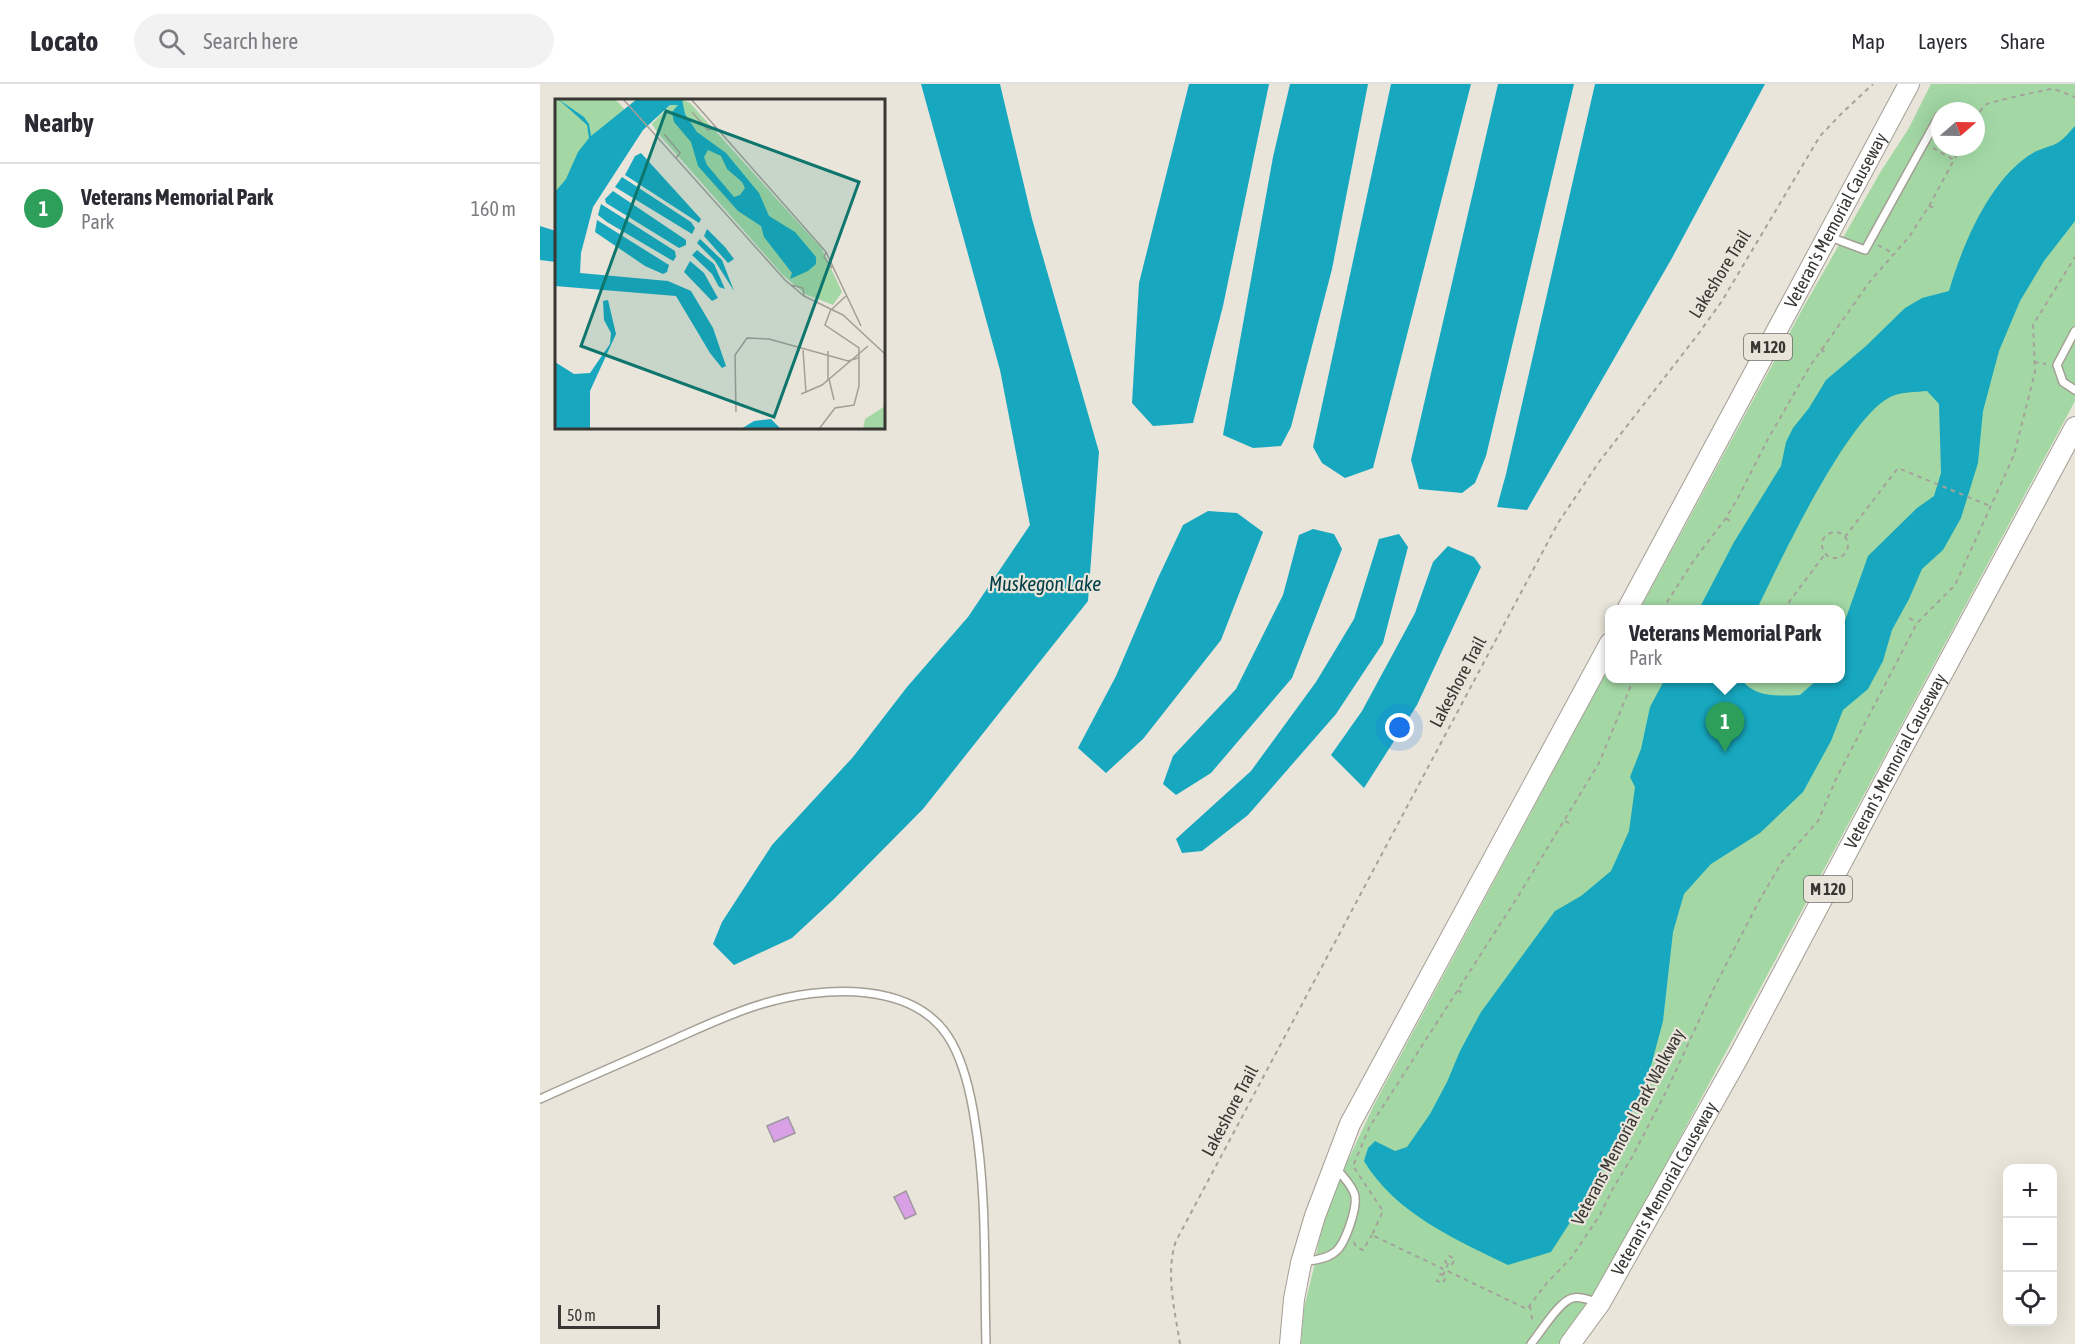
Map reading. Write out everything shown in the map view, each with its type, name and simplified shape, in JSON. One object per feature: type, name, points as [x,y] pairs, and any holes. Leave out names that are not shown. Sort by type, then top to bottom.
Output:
[{"type":"main road","name":"Veteran's Memorial Causeway","points":[[1630,605],[1909,84]]},
{"type":"main road","name":"Veteran's Memorial Causeway","points":[[1570,1344],[1600,1303],[1739,1056],[2075,428]]},
{"type":"main road","points":[[1290,1344],[1294,1299],[1301,1263],[1315,1215],[1350,1124],[1605,652]]},
{"type":"lane","points":[[1827,236],[1865,250],[1931,130]]},
{"type":"lane","points":[[2075,331],[2057,365],[2063,382],[2075,390]]},
{"type":"lane","points":[[540,1099],[714,1022],[761,1004],[813,992],[850,992],[887,996],[921,1010],[952,1042],[971,1098],[980,1152],[985,1210],[986,1344]]},
{"type":"lane","points":[[1301,1263],[1334,1254],[1341,1246],[1349,1226],[1355,1197],[1351,1188],[1333,1165]]},
{"type":"lane","points":[[1532,1344],[1568,1299],[1579,1298],[1600,1303]]},
{"type":"path","name":"Lakeshore Trail","points":[[1180,1344],[1171,1257],[1193,1207],[1558,523],[1599,462],[1722,300],[1820,136],[1874,84]]},
{"type":"path","points":[[1985,105],[2043,90],[2054,89],[2075,97]]},
{"type":"path","points":[[1924,143],[1954,160]]},
{"type":"path","points":[[1665,605],[1694,560],[1726,518],[1768,439],[1821,350],[1871,279],[1909,237],[1956,156]]},
{"type":"path","points":[[1929,206],[1935,208]]},
{"type":"path","points":[[1870,242],[1894,254]]},
{"type":"path","name":"Veterans Memorial Park Walkway","points":[[1530,1306],[1570,1258],[1600,1215],[1665,1094],[1691,1036],[1759,901],[1782,862],[1818,821],[1836,779],[1917,623],[1955,585],[2013,455],[2035,372],[2033,325],[2075,257]]},
{"type":"path","points":[[1821,350],[1828,355]]},
{"type":"path","points":[[2034,362],[2057,365]]},
{"type":"path","points":[[1845,537],[1898,468],[1990,507]]},
{"type":"path","points":[[1726,518],[1732,523]]},
{"type":"path","points":[[1833,532],[1845,537],[1848,548],[1844,556],[1834,559],[1825,554],[1822,544],[1825,536],[1833,532]]},
{"type":"path","points":[[1786,605],[1825,554]]},
{"type":"path","points":[[1909,618],[1917,623]]},
{"type":"path","points":[[1349,1226],[1356,1248],[1363,1250],[1383,1211],[1353,1166],[1369,1128],[1565,821],[1599,763],[1632,683]]},
{"type":"path","points":[[1565,821],[1572,825]]},
{"type":"path","points":[[1458,990],[1465,995]]},
{"type":"path","points":[[1372,1235],[1527,1309],[1530,1306],[1534,1332],[1538,1336]]},
{"type":"path","points":[[1443,1275],[1448,1264]]},
{"type":"green space","points":[[1931,84],[2075,84],[2075,401],[1607,1274],[1558,1344],[1301,1344],[1304,1308],[1325,1209],[1375,1103],[1605,674],[1605,683],[1845,683],[1845,605],[1642,605],[1803,308],[1881,171],[1909,128]]},
{"type":"water","name":"Muskegon Lake","points":[[921,84],[1000,84],[1032,219],[1099,452],[1088,601],[923,809],[792,938],[734,965],[713,944],[722,922],[772,845],[853,757],[907,687],[968,617],[1030,525],[1000,370]]},
{"type":"water","points":[[1189,84],[1269,84],[1223,306],[1193,423],[1153,426],[1132,403],[1139,283]]},
{"type":"water","points":[[1290,84],[1368,84],[1332,269],[1291,427],[1281,446],[1253,448],[1223,435],[1273,157]]},
{"type":"water","points":[[1391,84],[1471,84],[1373,468],[1345,478],[1322,463],[1313,447]]},
{"type":"water","points":[[1498,84],[1574,84],[1486,456],[1475,483],[1462,493],[1419,489],[1411,460]]},
{"type":"water","points":[[1595,84],[1765,84],[1672,258],[1527,510],[1497,507],[1506,474]]},
{"type":"water","points":[[2075,126],[2075,221],[2044,261],[2020,301],[1999,351],[1983,411],[1978,463],[1961,518],[1943,550],[1922,569],[1892,630],[1883,661],[1868,689],[1843,710],[1831,741],[1803,792],[1760,833],[1711,864],[1684,894],[1673,932],[1663,1021],[1648,1077],[1607,1165],[1551,1252],[1508,1265],[1468,1246],[1428,1223],[1392,1196],[1364,1161],[1368,1148],[1375,1141],[1395,1151],[1407,1147],[1430,1114],[1481,1012],[1555,911],[1581,896],[1611,871],[1629,831],[1635,787],[1630,777],[1641,749],[1650,707],[1663,683],[1745,683],[1760,693],[1783,696],[1800,695],[1814,683],[1845,683],[1845,621],[1868,556],[1917,508],[1934,496],[1941,473],[1939,404],[1927,391],[1895,395],[1877,406],[1858,428],[1817,491],[1759,605],[1701,605],[1734,542],[1781,466],[1786,442],[1793,428],[1809,408],[1826,380],[1866,346],[1905,308],[1922,298],[1949,291],[1970,234],[1991,196],[2018,164],[2033,153],[2059,142]]},
{"type":"water","points":[[540,226],[555,231],[555,262],[540,260]]},
{"type":"water","points":[[1208,511],[1237,513],[1263,532],[1221,640],[1143,739],[1106,773],[1078,748],[1116,676],[1183,525]]},
{"type":"water","points":[[1313,529],[1334,534],[1342,549],[1292,678],[1211,773],[1176,795],[1163,784],[1173,756],[1236,689],[1283,595],[1299,535]]},
{"type":"water","points":[[1399,534],[1408,547],[1383,643],[1336,714],[1248,815],[1202,851],[1182,853],[1176,839],[1251,771],[1316,682],[1354,619],[1379,539]]},
{"type":"water","points":[[1448,546],[1474,557],[1481,567],[1417,705],[1364,788],[1331,755],[1362,711],[1415,613],[1433,562]]},
{"type":"building","points":[[788,1117],[795,1133],[774,1142],[767,1126]]},
{"type":"building","points":[[906,1191],[916,1214],[905,1219],[894,1197]]},
{"type":"place","name":"Veterans Memorial Park","points":[[1725,752]]}]
